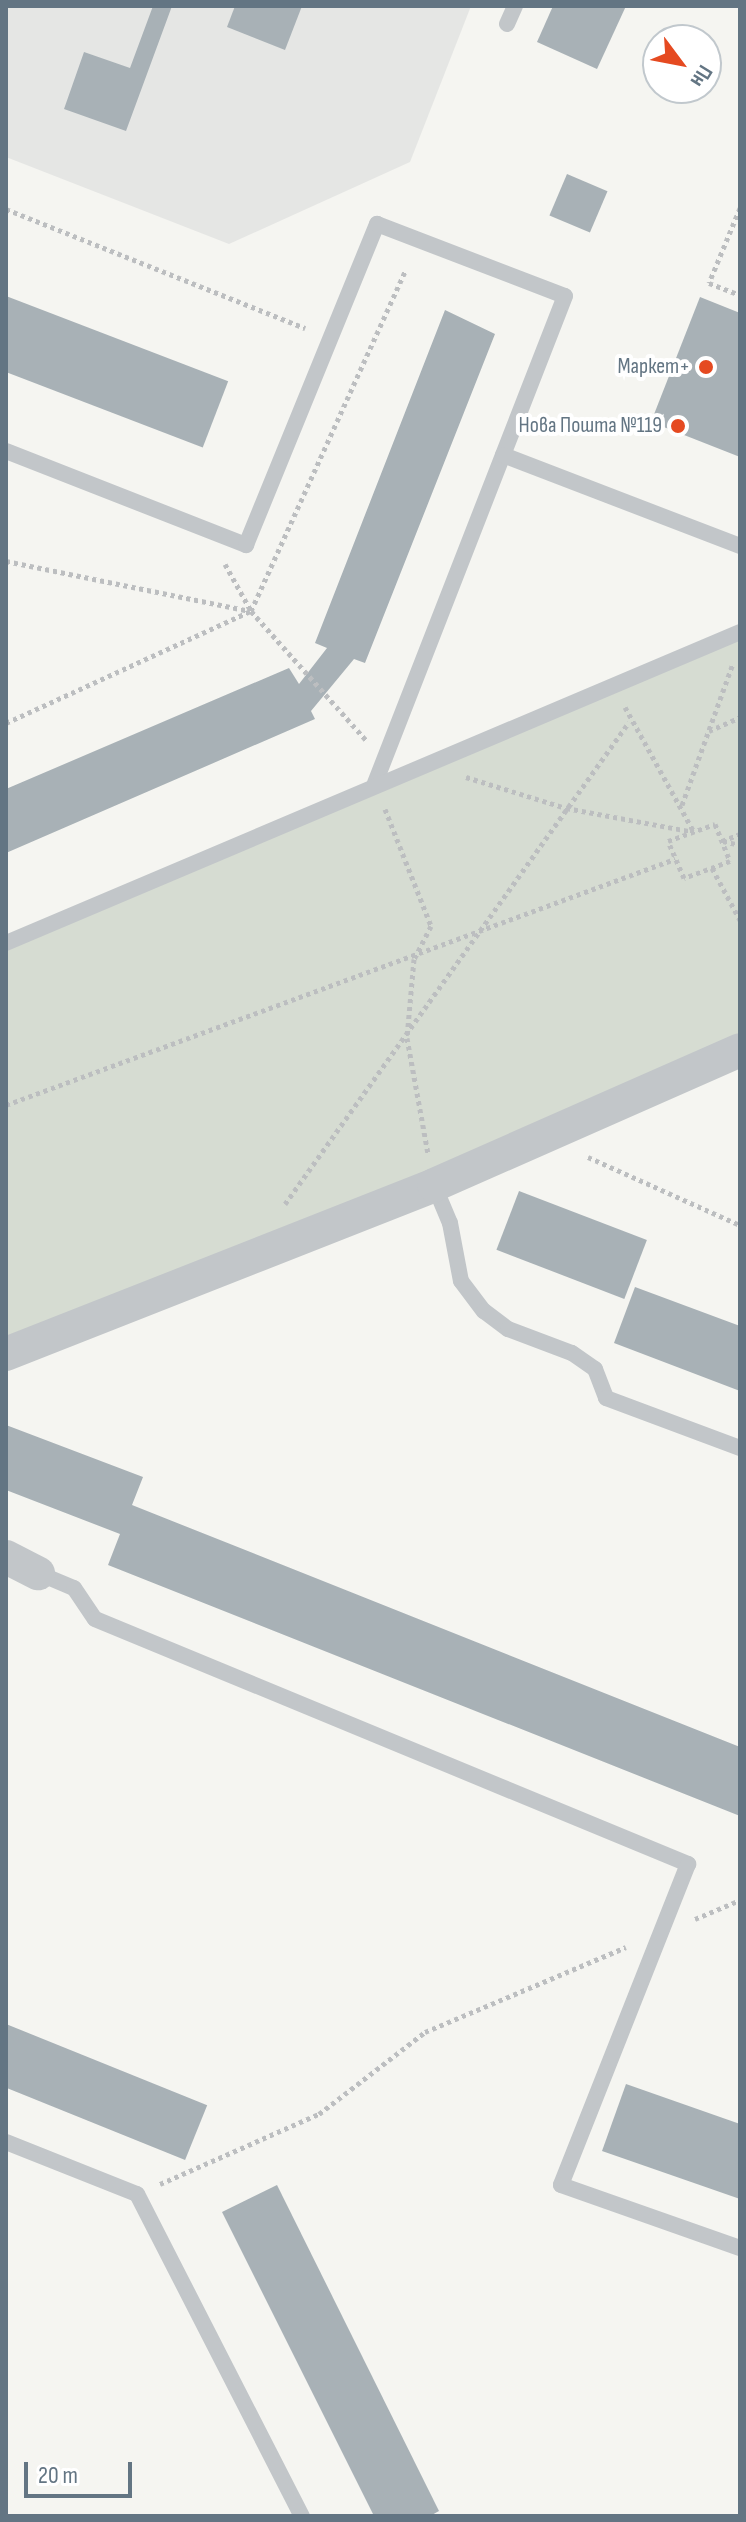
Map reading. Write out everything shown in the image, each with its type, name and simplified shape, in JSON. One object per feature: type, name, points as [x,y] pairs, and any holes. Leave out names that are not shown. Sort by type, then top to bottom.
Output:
[{"type":"street","points":[[6,1354],[434,1185],[740,1050]]},
{"type":"street","points":[[6,1557],[38,1573]]},
{"type":"lane","points":[[507,24],[515,6]]},
{"type":"lane","points":[[6,451],[246,545],[377,224],[565,296],[375,783]]},
{"type":"lane","points":[[503,455],[740,546]]},
{"type":"lane","points":[[6,943],[375,783],[740,632]]},
{"type":"lane","points":[[434,1185],[450,1223],[461,1281],[484,1311],[508,1329],[572,1353],[595,1369],[606,1398],[740,1448]]},
{"type":"lane","points":[[38,1573],[74,1588],[95,1619],[688,1864],[561,2185],[740,2248]]},
{"type":"lane","points":[[6,2142],[137,2194],[302,2516]]},
{"type":"path","points":[[740,208],[709,283],[740,295]]},
{"type":"path","points":[[6,209],[305,328]]},
{"type":"path","points":[[299,342],[309,316]]},
{"type":"path","points":[[205,529],[251,611],[384,760]]},
{"type":"path","points":[[6,561],[251,611]]},
{"type":"path","points":[[682,805],[735,659]]},
{"type":"path","points":[[618,683],[629,722],[682,805],[694,832]]},
{"type":"path","points":[[709,731],[740,717]]},
{"type":"path","points":[[279,1213],[407,1038],[475,936],[629,722]]},
{"type":"path","points":[[421,764],[566,808],[694,832]]},
{"type":"path","points":[[375,783],[431,926],[414,959],[407,1038],[434,1185]]},
{"type":"path","points":[[715,824],[730,861],[684,878],[668,841],[694,832],[715,824]]},
{"type":"path","points":[[722,841],[740,834]]},
{"type":"path","points":[[722,841],[740,845]]},
{"type":"path","points":[[6,1104],[414,959],[675,859]]},
{"type":"path","points":[[712,868],[740,920]]},
{"type":"path","points":[[543,1136],[740,1225]]},
{"type":"path","points":[[137,2194],[319,2114],[425,2032],[740,1900]]},
{"type":"shaded area","points":[[6,6],[471,6],[410,162],[229,244],[6,157]]},
{"type":"shaded area","points":[[740,632],[740,1050],[6,1354],[6,943]]},
{"type":"building","points":[[153,6],[172,6],[126,131],[64,109],[84,52],[130,68]]},
{"type":"building","points":[[235,6],[302,6],[285,50],[227,27]]},
{"type":"building","points":[[553,6],[626,6],[597,69],[537,42]]},
{"type":"building","points":[[567,174],[608,191],[590,233],[549,215]]},
{"type":"building","points":[[6,296],[228,381],[203,448],[6,372]]},
{"type":"building","name":"Маркет+","points":[[700,297],[740,313],[740,457],[651,422]]},
{"type":"building","points":[[445,310],[495,334],[365,663],[354,659],[311,711],[315,719],[6,853],[6,789],[289,668],[299,684],[327,648],[315,643]]},
{"type":"building","points":[[519,1191],[647,1240],[624,1299],[496,1250]]},
{"type":"building","points":[[635,1287],[740,1326],[740,1391],[614,1343]]},
{"type":"building","points":[[6,1425],[143,1477],[132,1505],[740,1747],[740,1816],[108,1565],[120,1534],[6,1490]]},
{"type":"building","points":[[6,2024],[207,2105],[185,2160],[6,2088]]},
{"type":"building","points":[[626,2084],[740,2124],[740,2199],[602,2151]]},
{"type":"building","points":[[277,2185],[439,2511],[430,2516],[374,2516],[222,2212]]},
{"type":"place","name":"Маркет+","points":[[706,367]]},
{"type":"place","name":"Нова Пошта №119","points":[[678,426]]}]
